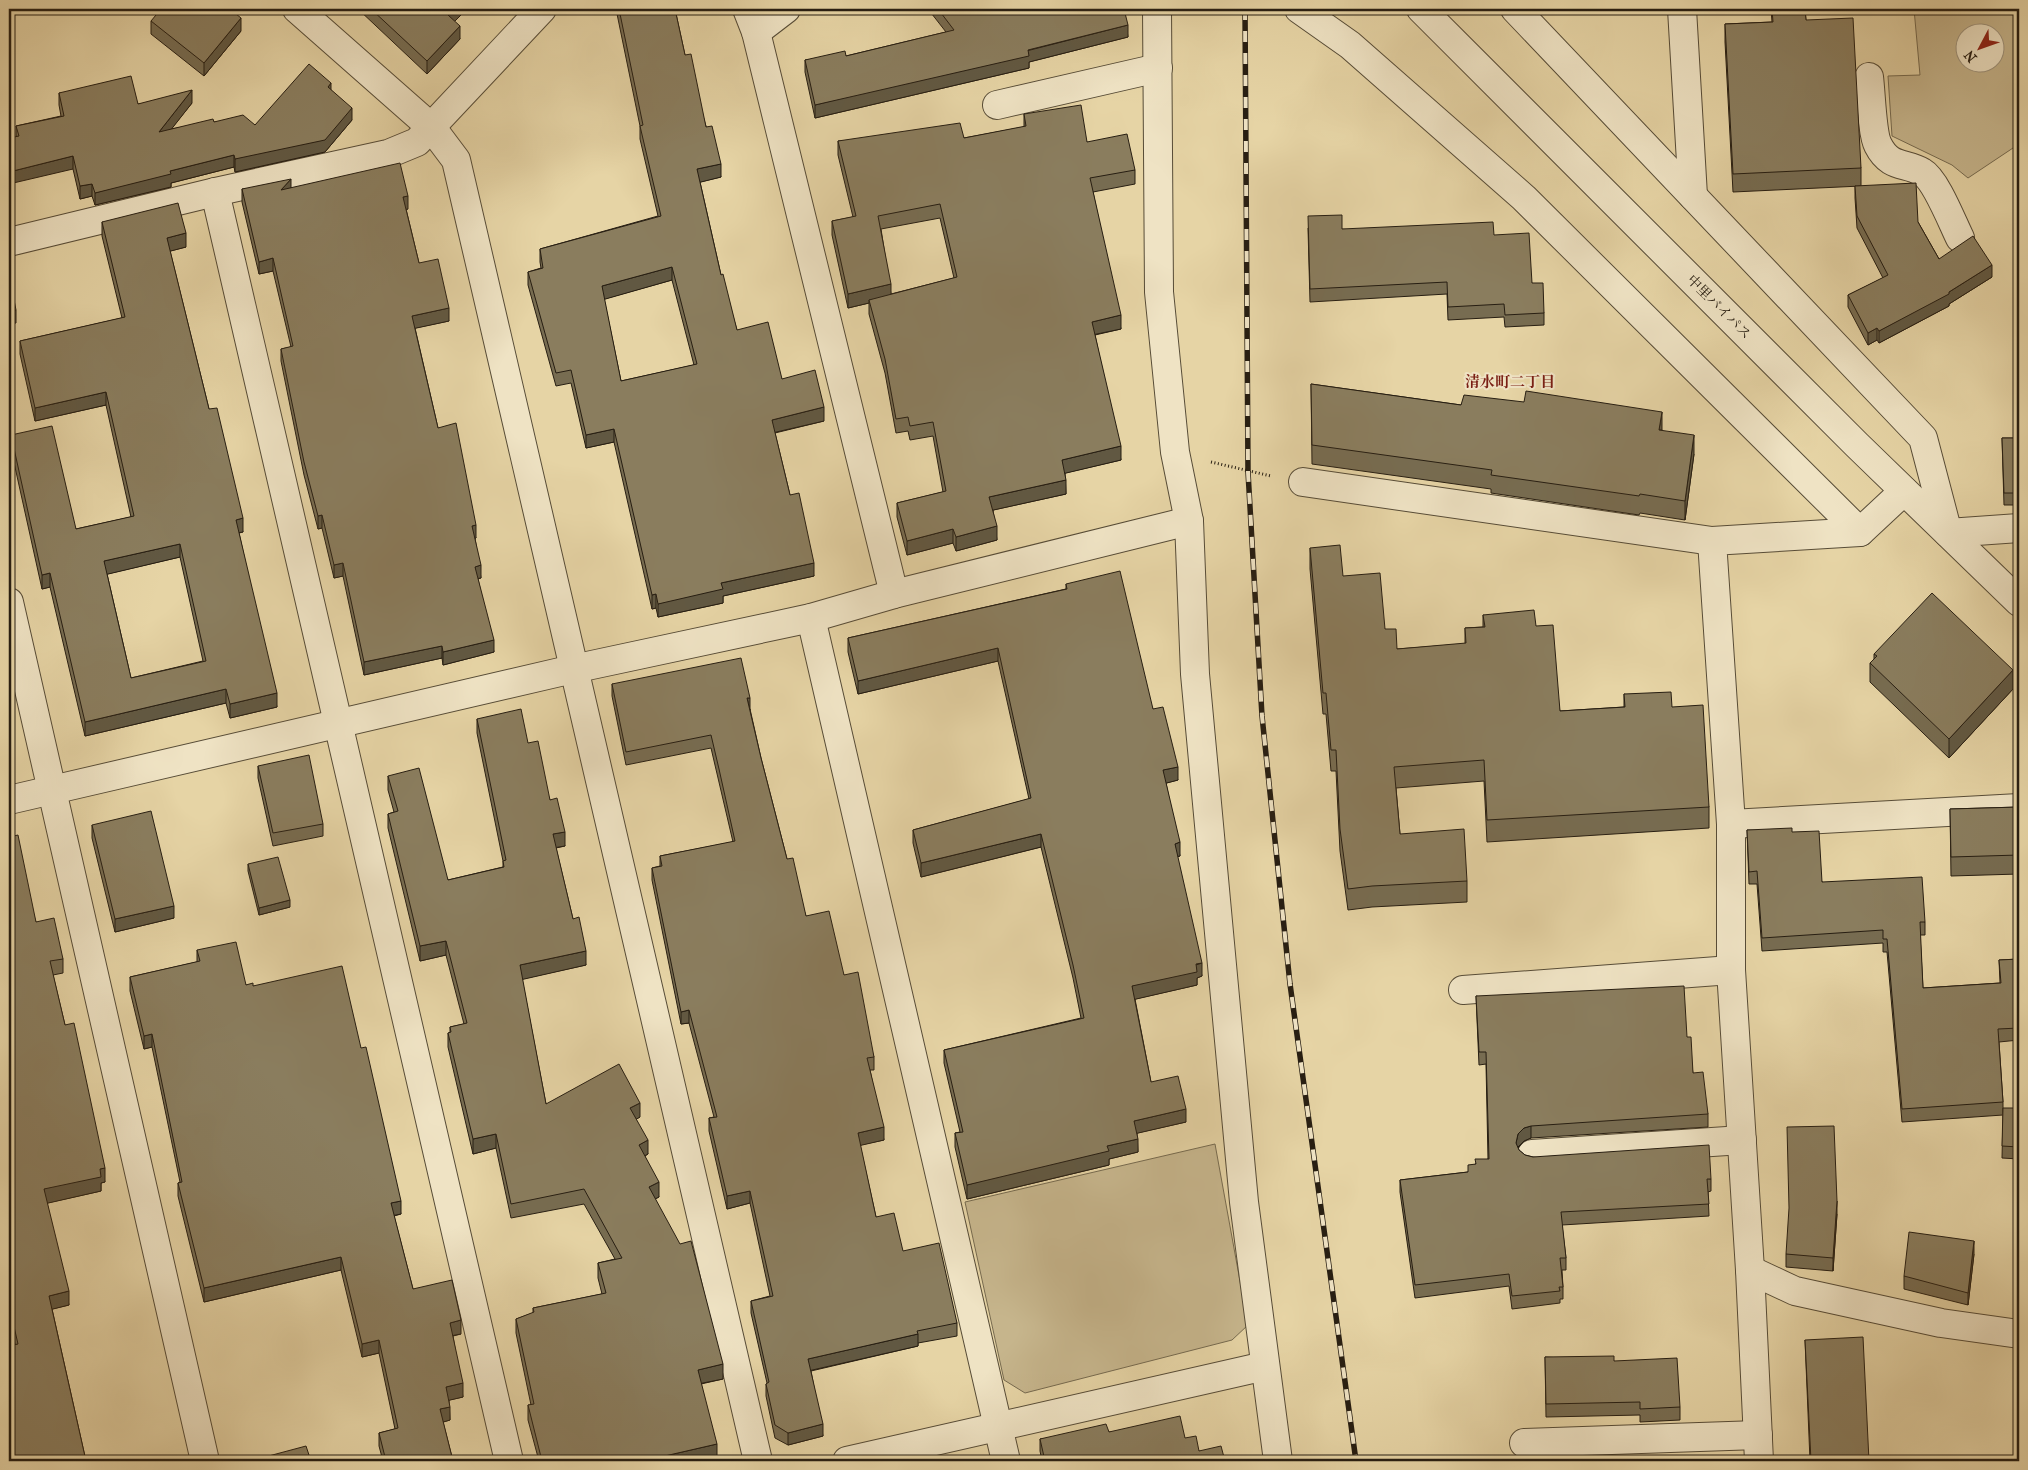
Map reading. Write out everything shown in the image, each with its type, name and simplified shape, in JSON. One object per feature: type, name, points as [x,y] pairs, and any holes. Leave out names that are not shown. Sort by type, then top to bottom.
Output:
[{"type":"street","points":[[297,9],[432,128],[456,160],[758,1461]]},
{"type":"street","points":[[9,242],[214,192],[388,154],[417,142],[542,9]]},
{"type":"street","points":[[786,9],[751,20],[894,594]]},
{"type":"street","points":[[1157,9],[1159,292],[1175,452],[1189,522],[1195,674],[1244,1202],[1278,1461]]},
{"type":"street","points":[[1299,9],[1350,45],[1524,198],[1860,532]]},
{"type":"street","name":"中里バイパス","points":[[1421,9],[1857,445],[2019,602]]},
{"type":"street","points":[[1515,9],[1922,438],[1948,533],[2019,528]]},
{"type":"street","points":[[1682,9],[1693,196]]},
{"type":"street","points":[[997,105],[1158,68]]},
{"type":"street","points":[[1869,77],[1877,144],[1886,156],[1900,166],[1922,172],[1932,182],[1960,238]]},
{"type":"street","points":[[214,192],[509,1461]]},
{"type":"street","points":[[1303,482],[1712,541],[1860,532],[1904,491]]},
{"type":"street","points":[[9,800],[573,669],[811,618],[894,594],[1189,522]]},
{"type":"street","points":[[1524,1443],[1758,1448],[1750,1270],[1731,970],[1731,824],[1712,541]]},
{"type":"street","points":[[9,602],[205,1461]]},
{"type":"street","points":[[811,618],[1006,1461]]},
{"type":"street","points":[[1731,824],[2019,808]]},
{"type":"street","points":[[1463,990],[1731,970]]},
{"type":"street","points":[[1532,1154],[1742,1140]]},
{"type":"street","points":[[1750,1270],[1795,1291],[1941,1323],[2019,1334]]},
{"type":"street","points":[[847,1461],[1265,1366]]},
{"type":"path","points":[[1175,452],[1248,472],[1303,482]]},
{"type":"shaded area","points":[[1914,9],[2019,9],[2019,144],[1968,178],[1952,165],[1892,136],[1888,76],[1920,75]]},
{"type":"shaded area","points":[[1215,1144],[1248,1325],[1232,1340],[1025,1393],[1004,1380],[965,1202]]},
{"type":"building","points":[[161,9],[230,9],[241,18],[204,63],[151,21]]},
{"type":"building","points":[[371,9],[454,9],[448,15],[460,26],[427,61]]},
{"type":"building","points":[[619,9],[675,9],[685,55],[691,54],[706,127],[712,126],[721,164],[697,169],[721,275],[723,274],[737,330],[768,322],[782,379],[815,370],[824,407],[772,420],[790,495],[799,493],[814,563],[721,583],[723,589],[658,604],[656,594],[652,595],[614,429],[586,435],[571,370],[556,373],[528,272],[543,268],[540,249],[661,216],[640,126],[643,125]],"holes":[[[672,267],[697,364],[621,381],[602,286]]]},
{"type":"building","points":[[938,9],[1124,9],[1128,25],[1028,50],[1029,56],[815,105],[805,60],[845,51],[846,56],[954,30]]},
{"type":"building","points":[[1772,9],[1805,9],[1806,20],[1853,18],[1861,168],[1733,174],[1725,24],[1773,22]]},
{"type":"building","points":[[309,64],[331,83],[328,87],[352,108],[325,140],[235,159],[234,155],[170,171],[171,174],[95,193],[92,184],[80,186],[73,156],[9,172],[9,138],[19,136],[16,126],[64,116],[59,93],[131,76],[138,104],[192,90],[159,132],[213,119],[214,122],[243,115],[255,125]]},
{"type":"building","points":[[1081,105],[1087,142],[1127,134],[1135,170],[1090,178],[1121,315],[1092,322],[1121,446],[1062,460],[1066,480],[989,497],[997,526],[956,537],[953,529],[907,541],[897,503],[946,491],[933,422],[910,426],[908,417],[896,419],[885,359],[869,300],[957,277],[940,204],[878,216],[891,284],[848,294],[832,221],[856,216],[838,141],[960,123],[964,138],[1026,126],[1024,114]]},
{"type":"building","points":[[400,163],[408,196],[403,197],[419,263],[438,259],[449,308],[412,316],[438,428],[456,423],[476,525],[472,526],[481,565],[475,567],[494,640],[443,652],[442,646],[364,662],[343,563],[334,565],[322,515],[318,516],[304,462],[281,349],[293,346],[273,258],[259,262],[242,189],[291,179],[281,190]]},
{"type":"building","points":[[1916,183],[1918,222],[1939,259],[1973,236],[1992,265],[1949,292],[1949,294],[1879,331],[1877,328],[1868,333],[1848,295],[1888,275],[1857,216],[1855,186]]},
{"type":"building","points":[[178,203],[186,233],[167,238],[209,409],[217,408],[243,518],[236,520],[277,693],[230,704],[226,689],[85,722],[50,573],[42,575],[11,435],[52,426],[76,529],[134,516],[106,392],[35,408],[20,341],[125,317],[102,222]],"holes":[[[180,544],[206,661],[131,678],[104,561]]]},
{"type":"building","points":[[1342,215],[1342,229],[1493,222],[1494,235],[1529,233],[1532,283],[1543,283],[1544,313],[1505,315],[1504,304],[1448,307],[1447,282],[1310,289],[1308,216]]},
{"type":"building","points":[[9,274],[16,310],[9,312]]},
{"type":"building","points":[[1311,384],[1461,405],[1464,395],[1524,402],[1526,391],[1662,412],[1659,430],[1694,435],[1685,501],[1491,475],[1492,470],[1312,445]]},
{"type":"building","points":[[2002,438],[2019,438],[2019,493],[2004,493]]},
{"type":"building","points":[[1340,545],[1343,576],[1380,573],[1385,629],[1396,629],[1397,649],[1466,643],[1465,628],[1485,627],[1483,615],[1534,610],[1536,626],[1553,625],[1560,711],[1625,707],[1624,694],[1671,692],[1672,707],[1703,705],[1709,807],[1487,820],[1484,760],[1394,767],[1400,834],[1464,829],[1467,881],[1348,889],[1340,829],[1336,750],[1331,750],[1326,693],[1323,693],[1310,548]]},
{"type":"building","points":[[1120,571],[1153,709],[1163,707],[1178,767],[1163,770],[1180,842],[1175,844],[1202,963],[1196,964],[1197,972],[1132,986],[1151,1082],[1178,1076],[1186,1109],[1134,1121],[1138,1139],[1107,1146],[1109,1151],[967,1185],[955,1133],[963,1132],[944,1050],[1084,1018],[1073,965],[1041,834],[921,863],[913,830],[1031,798],[998,648],[858,681],[848,638],[1067,589],[1066,584]]},
{"type":"building","points":[[1932,593],[2013,670],[1949,739],[1870,663],[1877,656],[1874,654]]},
{"type":"building","points":[[741,658],[750,698],[747,698],[761,758],[787,859],[793,858],[806,916],[829,911],[844,975],[858,972],[874,1057],[867,1058],[884,1127],[858,1133],[876,1217],[894,1213],[903,1251],[939,1243],[957,1323],[917,1331],[918,1334],[808,1359],[823,1424],[788,1433],[775,1425],[766,1384],[769,1382],[751,1301],[773,1296],[750,1191],[727,1196],[709,1118],[717,1117],[689,1010],[681,1012],[652,868],[662,866],[660,856],[735,841],[719,769],[711,735],[626,752],[612,684]]},
{"type":"building","points":[[521,709],[528,743],[538,741],[550,800],[557,798],[565,832],[553,834],[573,919],[579,917],[586,951],[520,965],[546,1104],[619,1064],[640,1103],[630,1108],[648,1140],[639,1145],[659,1182],[649,1187],[680,1244],[691,1241],[723,1364],[698,1370],[717,1444],[643,1461],[641,1461],[640,1457],[624,1461],[542,1461],[528,1405],[534,1404],[516,1319],[534,1312],[533,1308],[606,1293],[598,1263],[622,1258],[584,1189],[511,1204],[496,1134],[473,1139],[448,1033],[451,1032],[450,1027],[467,1023],[446,941],[420,946],[388,814],[398,811],[388,776],[419,768],[448,880],[504,867],[503,861],[506,860],[477,719]]},
{"type":"building","points":[[9,727],[13,744],[9,749]]},
{"type":"building","points":[[309,755],[323,824],[273,833],[258,766]]},
{"type":"building","points":[[2019,807],[2019,855],[1951,857],[1950,809]]},
{"type":"building","points":[[151,811],[174,906],[115,919],[92,825]]},
{"type":"building","points":[[1792,828],[1792,832],[1819,831],[1822,882],[1922,877],[1925,922],[1920,922],[1923,988],[2001,983],[1999,960],[2019,959],[2019,1028],[1998,1029],[2003,1102],[1902,1109],[1887,939],[1883,939],[1883,930],[1762,938],[1757,871],[1749,872],[1747,830]]},
{"type":"building","points":[[18,835],[36,922],[54,918],[63,959],[50,961],[65,1025],[74,1023],[105,1168],[100,1169],[101,1177],[44,1189],[69,1291],[49,1296],[86,1461],[9,1461],[9,1346],[18,1344],[9,1305],[9,837]]},
{"type":"building","points":[[278,857],[290,900],[259,908],[248,864]]},
{"type":"building","points":[[236,942],[246,985],[253,983],[253,986],[342,966],[361,1048],[366,1047],[401,1201],[391,1203],[413,1289],[452,1280],[461,1320],[450,1323],[463,1383],[446,1387],[450,1407],[440,1409],[453,1461],[386,1461],[379,1433],[398,1428],[379,1340],[362,1344],[341,1257],[204,1288],[178,1183],[182,1182],[152,1034],[144,1036],[130,977],[200,961],[197,950]]},
{"type":"building","points":[[1684,986],[1687,1037],[1691,1037],[1693,1073],[1703,1072],[1708,1114],[1531,1126],[1524,1128],[1518,1134],[1516,1143],[1519,1150],[1525,1155],[1533,1157],[1709,1145],[1711,1179],[1707,1179],[1709,1204],[1561,1212],[1566,1258],[1560,1258],[1563,1287],[1559,1287],[1560,1291],[1512,1296],[1509,1274],[1415,1285],[1400,1180],[1468,1172],[1468,1165],[1476,1164],[1475,1159],[1489,1159],[1486,1052],[1479,1052],[1476,996]]},
{"type":"building","points":[[2003,1108],[2019,1108],[2019,1147],[2002,1146]]},
{"type":"building","points":[[1834,1126],[1837,1201],[1833,1258],[1786,1254],[1789,1208],[1787,1127]]},
{"type":"building","points":[[1909,1232],[1974,1241],[1968,1293],[1904,1276]]},
{"type":"building","points":[[1863,1337],[1869,1461],[1811,1461],[1805,1340]]},
{"type":"building","points":[[1614,1356],[1614,1361],[1677,1358],[1680,1407],[1640,1409],[1640,1402],[1546,1404],[1545,1357]]},
{"type":"building","points":[[1180,1416],[1185,1438],[1196,1436],[1199,1451],[1221,1446],[1225,1461],[1045,1461],[1040,1439],[1106,1424],[1109,1432]]},
{"type":"building","points":[[306,1446],[311,1461],[250,1461]]},
{"type":"railway","points":[[1245,9],[1248,472],[1262,716],[1290,984],[1356,1461]]},
{"type":"district","name":"清水町二丁目","points":[[1510,382]]}]
